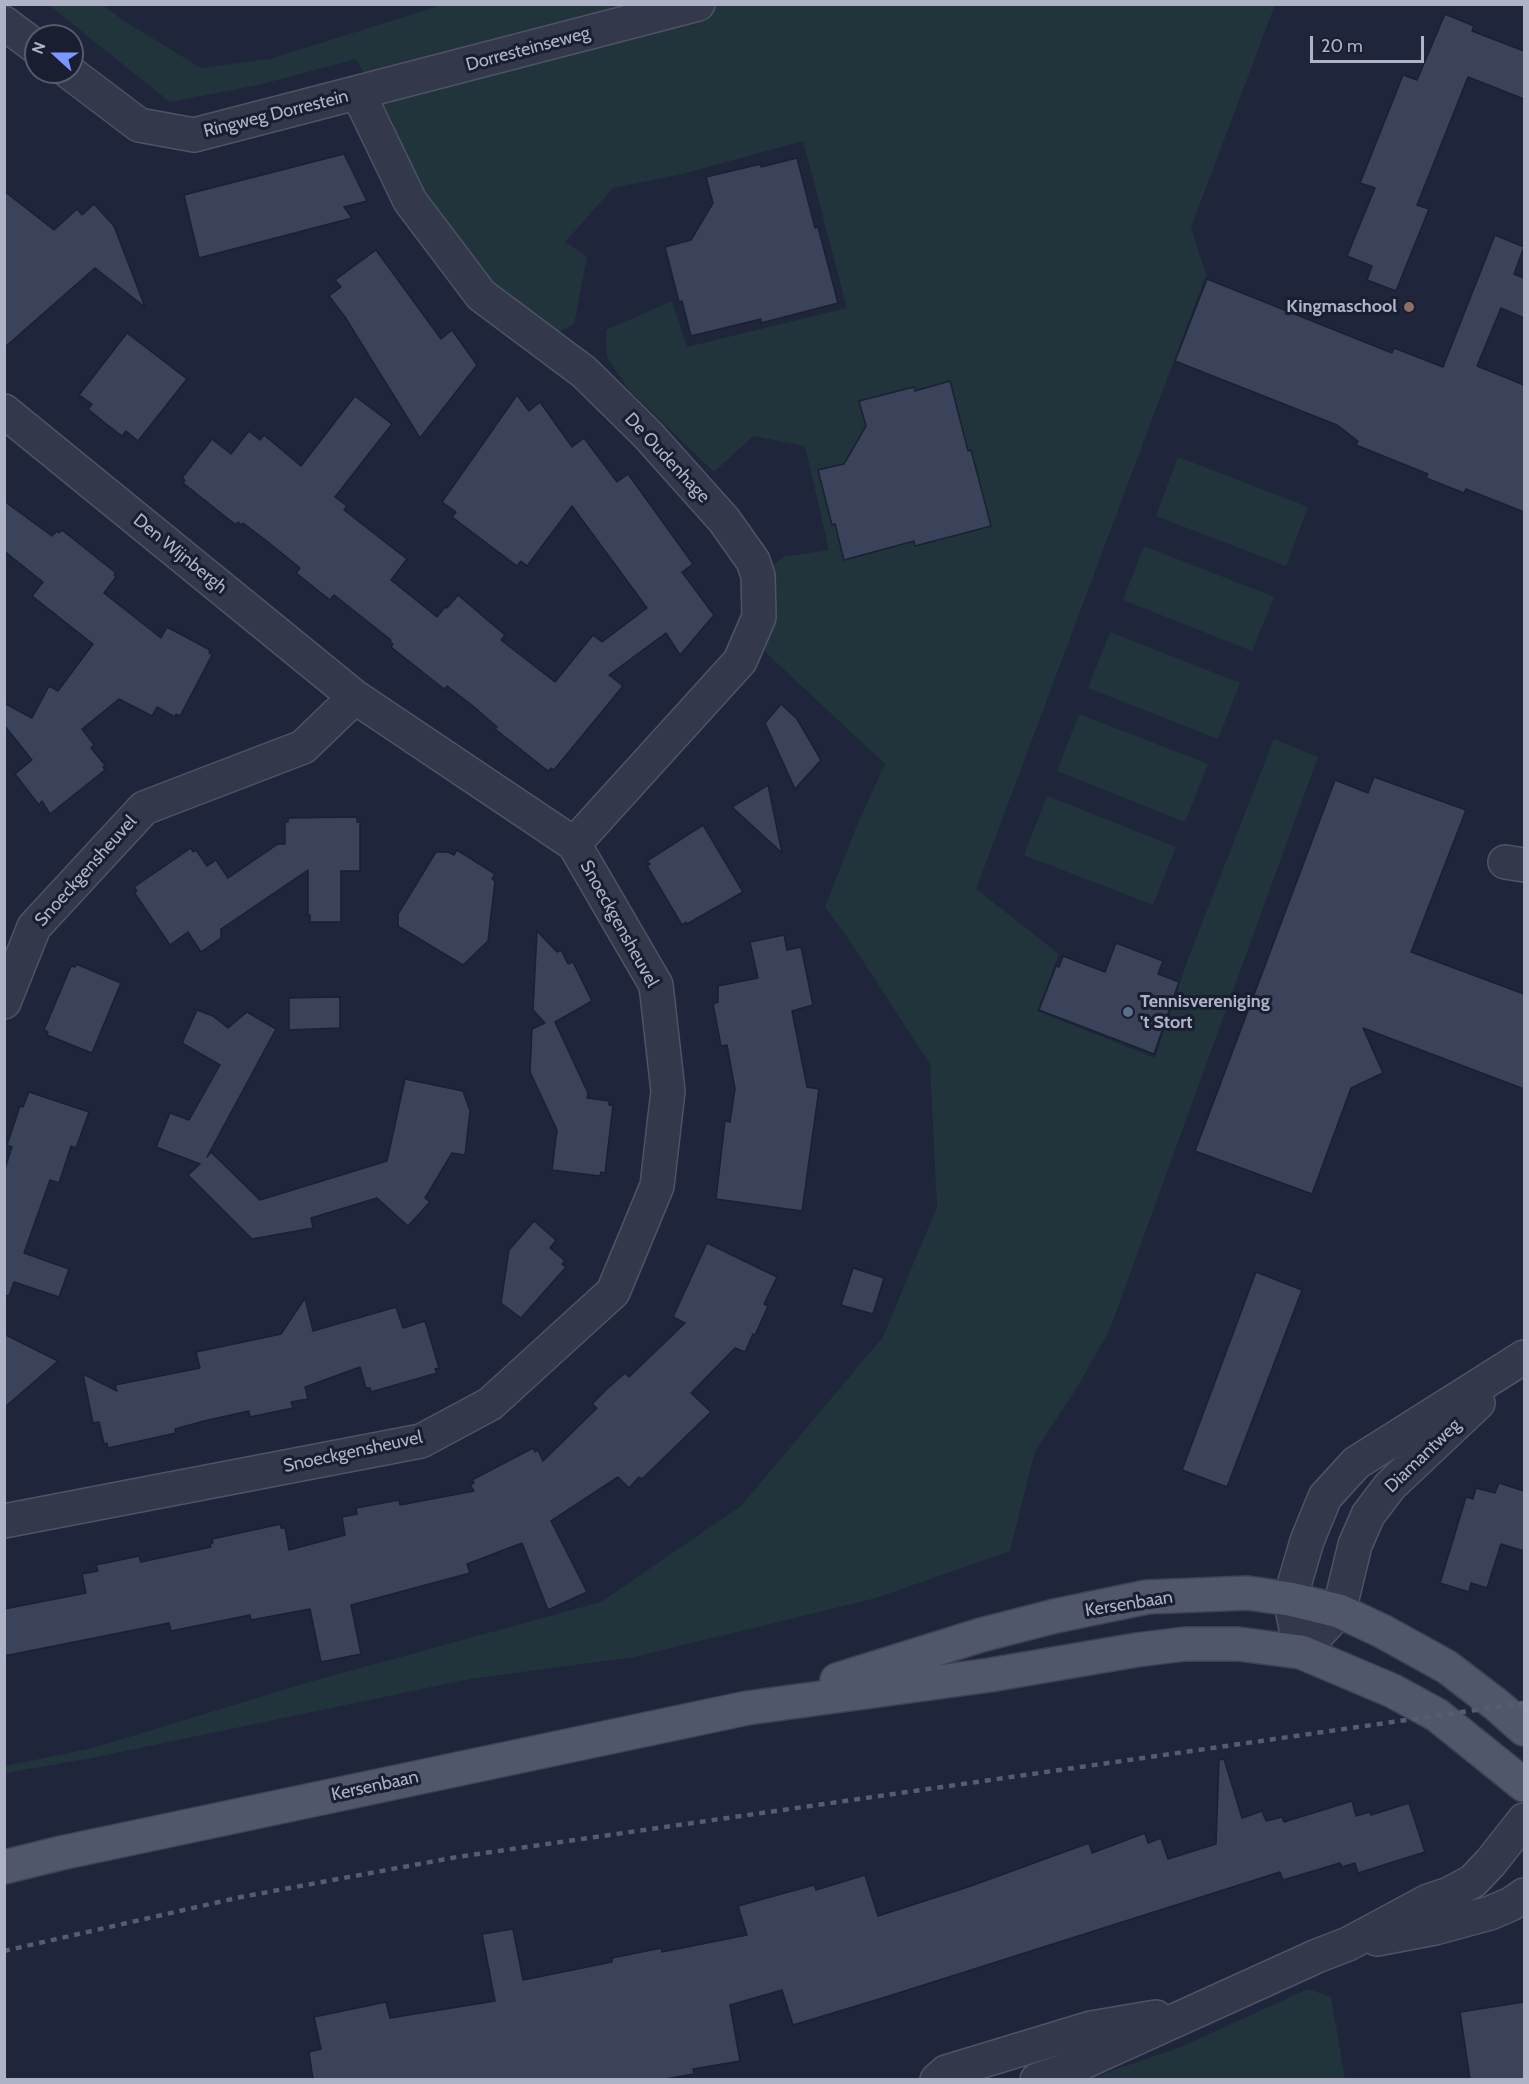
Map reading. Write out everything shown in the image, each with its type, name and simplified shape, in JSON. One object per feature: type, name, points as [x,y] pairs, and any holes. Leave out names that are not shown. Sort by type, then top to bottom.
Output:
[{"type":"main road","name":"Kersenbaan","points":[[747,1708],[981,1635],[1056,1616],[1147,1597],[1248,1593],[1290,1599],[1339,1611],[1382,1631],[1447,1667],[1524,1729]]},
{"type":"main road","name":"Kersenbaan","points":[[4,1868],[84,1848],[747,1708],[990,1675],[1185,1644],[1238,1644],[1301,1652],[1393,1691],[1437,1715],[1524,1785]]},
{"type":"street","name":"Dorresteinseweg","points":[[358,93],[698,4]]},
{"type":"street","points":[[4,23],[24,38]]},
{"type":"street","name":"Ringweg Dorrestein","points":[[84,83],[140,125],[194,135],[358,93]]},
{"type":"street","name":"De Oudenhage","points":[[358,93],[410,201],[481,295],[584,372],[648,435],[724,520],[753,561],[758,576],[759,616],[740,661],[574,844]]},
{"type":"street","name":"Den Wijnbergh","points":[[4,411],[354,697]]},
{"type":"street","name":"Snoeckgensheuvel","points":[[4,1002],[34,927],[144,808],[303,747],[354,697],[574,844],[656,985],[668,1091],[657,1186],[613,1292],[490,1404],[422,1441],[4,1521]]},
{"type":"street","name":"Diamantweg","points":[[1301,1652],[1290,1599],[1307,1541],[1325,1497],[1356,1462],[1524,1358]]},
{"type":"street","name":"Diamantweg","points":[[1301,1652],[1339,1611],[1355,1545],[1368,1515],[1384,1493],[1524,1358]]},
{"type":"street","points":[[1037,2079],[1066,2070],[1348,1944],[1428,1901],[1449,1894],[1473,1881],[1524,1820]]},
{"type":"street","points":[[1348,1944],[1435,1928],[1490,1913],[1511,1904],[1524,1895]]},
{"type":"street","points":[[937,2079],[946,2072],[1091,2028],[1202,2009]]},
{"type":"shaded area","points":[[49,5],[103,5],[124,21],[201,68],[270,59],[442,5],[1275,5],[1191,227],[1206,275],[976,889],[1059,954],[1037,1011],[1155,1058],[1188,959],[1274,739],[1318,757],[1110,1329],[1076,1389],[1035,1451],[1010,1551],[876,1598],[634,1657],[470,1679],[87,1759],[5,1773],[5,1766],[93,1748],[306,1683],[601,1602],[741,1506],[883,1337],[937,1207],[930,1064],[850,941],[825,907],[858,823],[885,764],[761,648],[770,568],[783,557],[829,550],[805,446],[753,436],[714,472],[629,390],[607,357],[606,330],[672,301],[687,347],[847,308],[803,141],[682,174],[613,188],[565,242],[587,257],[574,324],[551,336],[488,287],[436,218],[401,148],[393,122],[356,59],[258,85],[170,102],[84,33],[84,24],[73,24]]},
{"type":"shaded area","points":[[1178,457],[1308,507],[1286,566],[1156,516]]},
{"type":"shaded area","points":[[1144,546],[1274,597],[1252,651],[1123,600]]},
{"type":"shaded area","points":[[1110,632],[1240,683],[1218,739],[1088,688]]},
{"type":"shaded area","points":[[1079,714],[1208,764],[1185,822],[1057,771]]},
{"type":"shaded area","points":[[1047,796],[1176,847],[1153,905],[1024,855]]},
{"type":"shaded area","points":[[1308,1989],[1331,1997],[1345,2079],[1088,2079],[1181,2047]]},
{"type":"building","points":[[1445,14],[1474,26],[1472,31],[1524,51],[1524,99],[1468,77],[1417,205],[1429,209],[1396,291],[1367,280],[1372,266],[1347,256],[1375,188],[1360,183],[1403,75],[1417,80]]},
{"type":"building","points":[[344,154],[367,201],[344,207],[352,218],[199,258],[184,195]]},
{"type":"building","points":[[797,158],[838,303],[761,323],[761,319],[691,336],[682,301],[679,302],[665,247],[691,240],[713,203],[706,177]]},
{"type":"building","points":[[4,191],[54,230],[77,209],[82,215],[94,204],[114,226],[145,307],[95,268],[4,348]]},
{"type":"building","points":[[1495,235],[1524,247],[1514,274],[1524,278],[1524,318],[1501,308],[1477,366],[1524,385],[1524,512],[1466,489],[1464,493],[1426,478],[1428,474],[1356,445],[1358,441],[1337,425],[1175,361],[1207,279],[1392,353],[1394,348],[1443,367]]},
{"type":"building","points":[[376,250],[441,339],[452,330],[477,365],[420,438],[345,317],[329,296],[341,287],[335,280]]},
{"type":"building","points":[[127,333],[187,379],[138,441],[126,431],[122,436],[105,423],[88,409],[92,404],[79,395]]},
{"type":"building","points":[[950,381],[991,526],[915,546],[914,541],[844,560],[835,524],[832,525],[818,470],[844,464],[866,426],[859,401],[914,387],[915,391]]},
{"type":"building","points":[[517,395],[529,411],[540,402],[572,447],[584,438],[617,482],[628,474],[693,564],[682,572],[714,615],[680,655],[666,633],[609,675],[623,686],[554,770],[551,768],[548,771],[495,729],[497,727],[473,706],[447,686],[444,689],[391,647],[393,644],[391,640],[334,595],[330,600],[296,573],[300,568],[243,523],[242,525],[238,522],[236,525],[183,483],[185,480],[182,478],[212,439],[231,454],[249,431],[260,440],[264,435],[301,466],[355,396],[392,424],[335,497],[347,506],[344,510],[407,559],[391,580],[437,617],[458,595],[505,635],[501,640],[555,682],[593,635],[602,642],[647,608],[572,506],[527,566],[521,561],[517,566],[452,517],[456,512],[442,502]]},
{"type":"building","points":[[4,501],[52,536],[62,530],[116,573],[114,575],[116,577],[104,593],[161,638],[167,627],[210,650],[209,653],[212,655],[180,716],[176,714],[175,717],[157,707],[152,716],[119,699],[82,729],[94,745],[91,748],[105,765],[103,767],[105,770],[50,814],[42,801],[39,805],[15,774],[32,760],[4,725],[4,703],[32,718],[49,686],[58,691],[93,644],[32,596],[43,582],[4,551]]},
{"type":"building","points":[[781,704],[797,719],[821,760],[795,789],[765,723]]},
{"type":"building","points":[[1374,777],[1466,810],[1411,952],[1524,994],[1524,1089],[1363,1028],[1383,1073],[1351,1088],[1312,1194],[1195,1151],[1335,780],[1368,793]]},
{"type":"building","points":[[768,785],[782,853],[732,807]]},
{"type":"building","points":[[357,817],[357,822],[360,822],[360,871],[341,871],[341,922],[310,922],[308,870],[221,929],[221,938],[201,952],[188,932],[170,945],[134,892],[137,891],[134,887],[191,848],[193,852],[196,850],[207,866],[216,860],[228,878],[278,844],[285,844],[285,822],[288,822],[288,818]]},
{"type":"building","points":[[703,825],[743,892],[682,925],[647,866],[650,864],[647,861]]},
{"type":"building","points":[[457,850],[495,874],[492,879],[495,881],[488,941],[463,965],[398,926],[398,914],[436,852],[448,852],[454,855]]},
{"type":"building","points":[[537,931],[557,952],[561,950],[568,964],[573,962],[592,1001],[555,1022],[588,1093],[587,1098],[609,1101],[609,1105],[613,1105],[605,1173],[601,1172],[600,1176],[552,1170],[557,1130],[530,1072],[532,1029],[545,1023],[533,1010]]},
{"type":"building","points":[[784,935],[787,950],[801,947],[813,1005],[792,1011],[807,1087],[819,1089],[802,1211],[716,1199],[725,1121],[730,1122],[735,1089],[727,1045],[721,1046],[713,1004],[718,1002],[718,986],[758,978],[750,942]]},
{"type":"building","points":[[1116,943],[1163,961],[1158,974],[1179,982],[1154,1054],[1039,1010],[1056,966],[1059,967],[1063,956],[1105,972]]},
{"type":"building","points":[[76,964],[121,983],[92,1053],[47,1035],[48,1032],[44,1030],[71,966],[75,967]]},
{"type":"building","points":[[340,997],[340,1028],[289,1030],[289,998]]},
{"type":"building","points":[[197,1010],[213,1016],[228,1028],[247,1012],[276,1029],[207,1157],[211,1152],[260,1200],[387,1161],[405,1079],[463,1091],[470,1111],[465,1155],[452,1153],[425,1198],[430,1202],[408,1226],[377,1198],[311,1218],[313,1228],[252,1239],[188,1175],[200,1164],[156,1147],[170,1113],[189,1120],[220,1065],[182,1043]]},
{"type":"building","points":[[29,1092],[89,1112],[76,1148],[71,1146],[59,1183],[50,1180],[24,1253],[69,1269],[59,1297],[14,1282],[9,1296],[4,1295],[4,1172],[12,1147],[7,1145],[20,1106],[23,1107]]},
{"type":"building","points":[[534,1221],[556,1240],[550,1248],[565,1261],[562,1264],[566,1267],[521,1318],[501,1303],[509,1250]]},
{"type":"building","points":[[707,1243],[777,1277],[764,1304],[768,1306],[745,1352],[735,1348],[691,1393],[711,1412],[642,1479],[639,1477],[629,1488],[618,1477],[551,1521],[587,1592],[548,1610],[522,1543],[467,1564],[470,1573],[351,1605],[361,1654],[321,1662],[310,1609],[251,1620],[250,1615],[171,1631],[169,1623],[4,1656],[4,1609],[86,1593],[82,1574],[98,1571],[96,1565],[139,1556],[141,1562],[211,1547],[212,1539],[281,1524],[281,1528],[285,1528],[289,1550],[345,1535],[342,1517],[357,1514],[356,1508],[399,1500],[400,1505],[474,1491],[470,1485],[474,1483],[472,1480],[533,1448],[535,1452],[538,1450],[543,1461],[597,1408],[592,1404],[608,1388],[625,1373],[629,1377],[685,1323],[673,1317]]},
{"type":"building","points":[[853,1268],[884,1278],[873,1314],[841,1305]]},
{"type":"building","points":[[1256,1272],[1302,1290],[1227,1487],[1182,1470]]},
{"type":"building","points":[[305,1298],[313,1331],[396,1307],[403,1328],[425,1321],[439,1368],[435,1369],[437,1373],[371,1392],[370,1388],[366,1388],[360,1367],[305,1387],[308,1399],[291,1402],[293,1408],[250,1417],[249,1411],[175,1429],[176,1433],[108,1448],[107,1443],[104,1444],[99,1422],[93,1423],[83,1374],[117,1391],[115,1385],[200,1368],[196,1352],[281,1334]]},
{"type":"building","points":[[4,1334],[58,1361],[4,1408]]},
{"type":"building","points":[[1499,1483],[1524,1491],[1524,1551],[1501,1544],[1487,1588],[1471,1583],[1469,1592],[1440,1583],[1466,1497],[1473,1499],[1476,1488],[1495,1493]]},
{"type":"building","points":[[1224,1759],[1242,1818],[1262,1811],[1266,1821],[1282,1817],[1284,1822],[1352,1801],[1356,1816],[1370,1812],[1371,1815],[1409,1803],[1425,1852],[1358,1873],[1355,1863],[1342,1867],[1340,1863],[1283,1880],[1280,1872],[793,2025],[782,1990],[730,2005],[740,2061],[693,2069],[694,2074],[665,2079],[313,2079],[309,2052],[321,2049],[314,2017],[386,2002],[390,2018],[495,2001],[482,1934],[513,1929],[523,1980],[612,1962],[612,1958],[661,1948],[662,1952],[747,1935],[738,1906],[814,1885],[816,1890],[865,1875],[878,1916],[968,1887],[1089,1843],[1092,1853],[1145,1833],[1148,1843],[1161,1838],[1168,1859],[1216,1844],[1219,1760]]},
{"type":"building","points":[[1524,2002],[1524,2079],[1470,2079],[1460,2012]]},
{"type":"railway","points":[[4,1951],[241,1897],[457,1857],[1524,1703]]},
{"type":"place","name":"Kingmaschool","points":[[1409,307]]},
{"type":"place","name":"Tennisvereniging 't Stort","points":[[1128,1012]]}]
